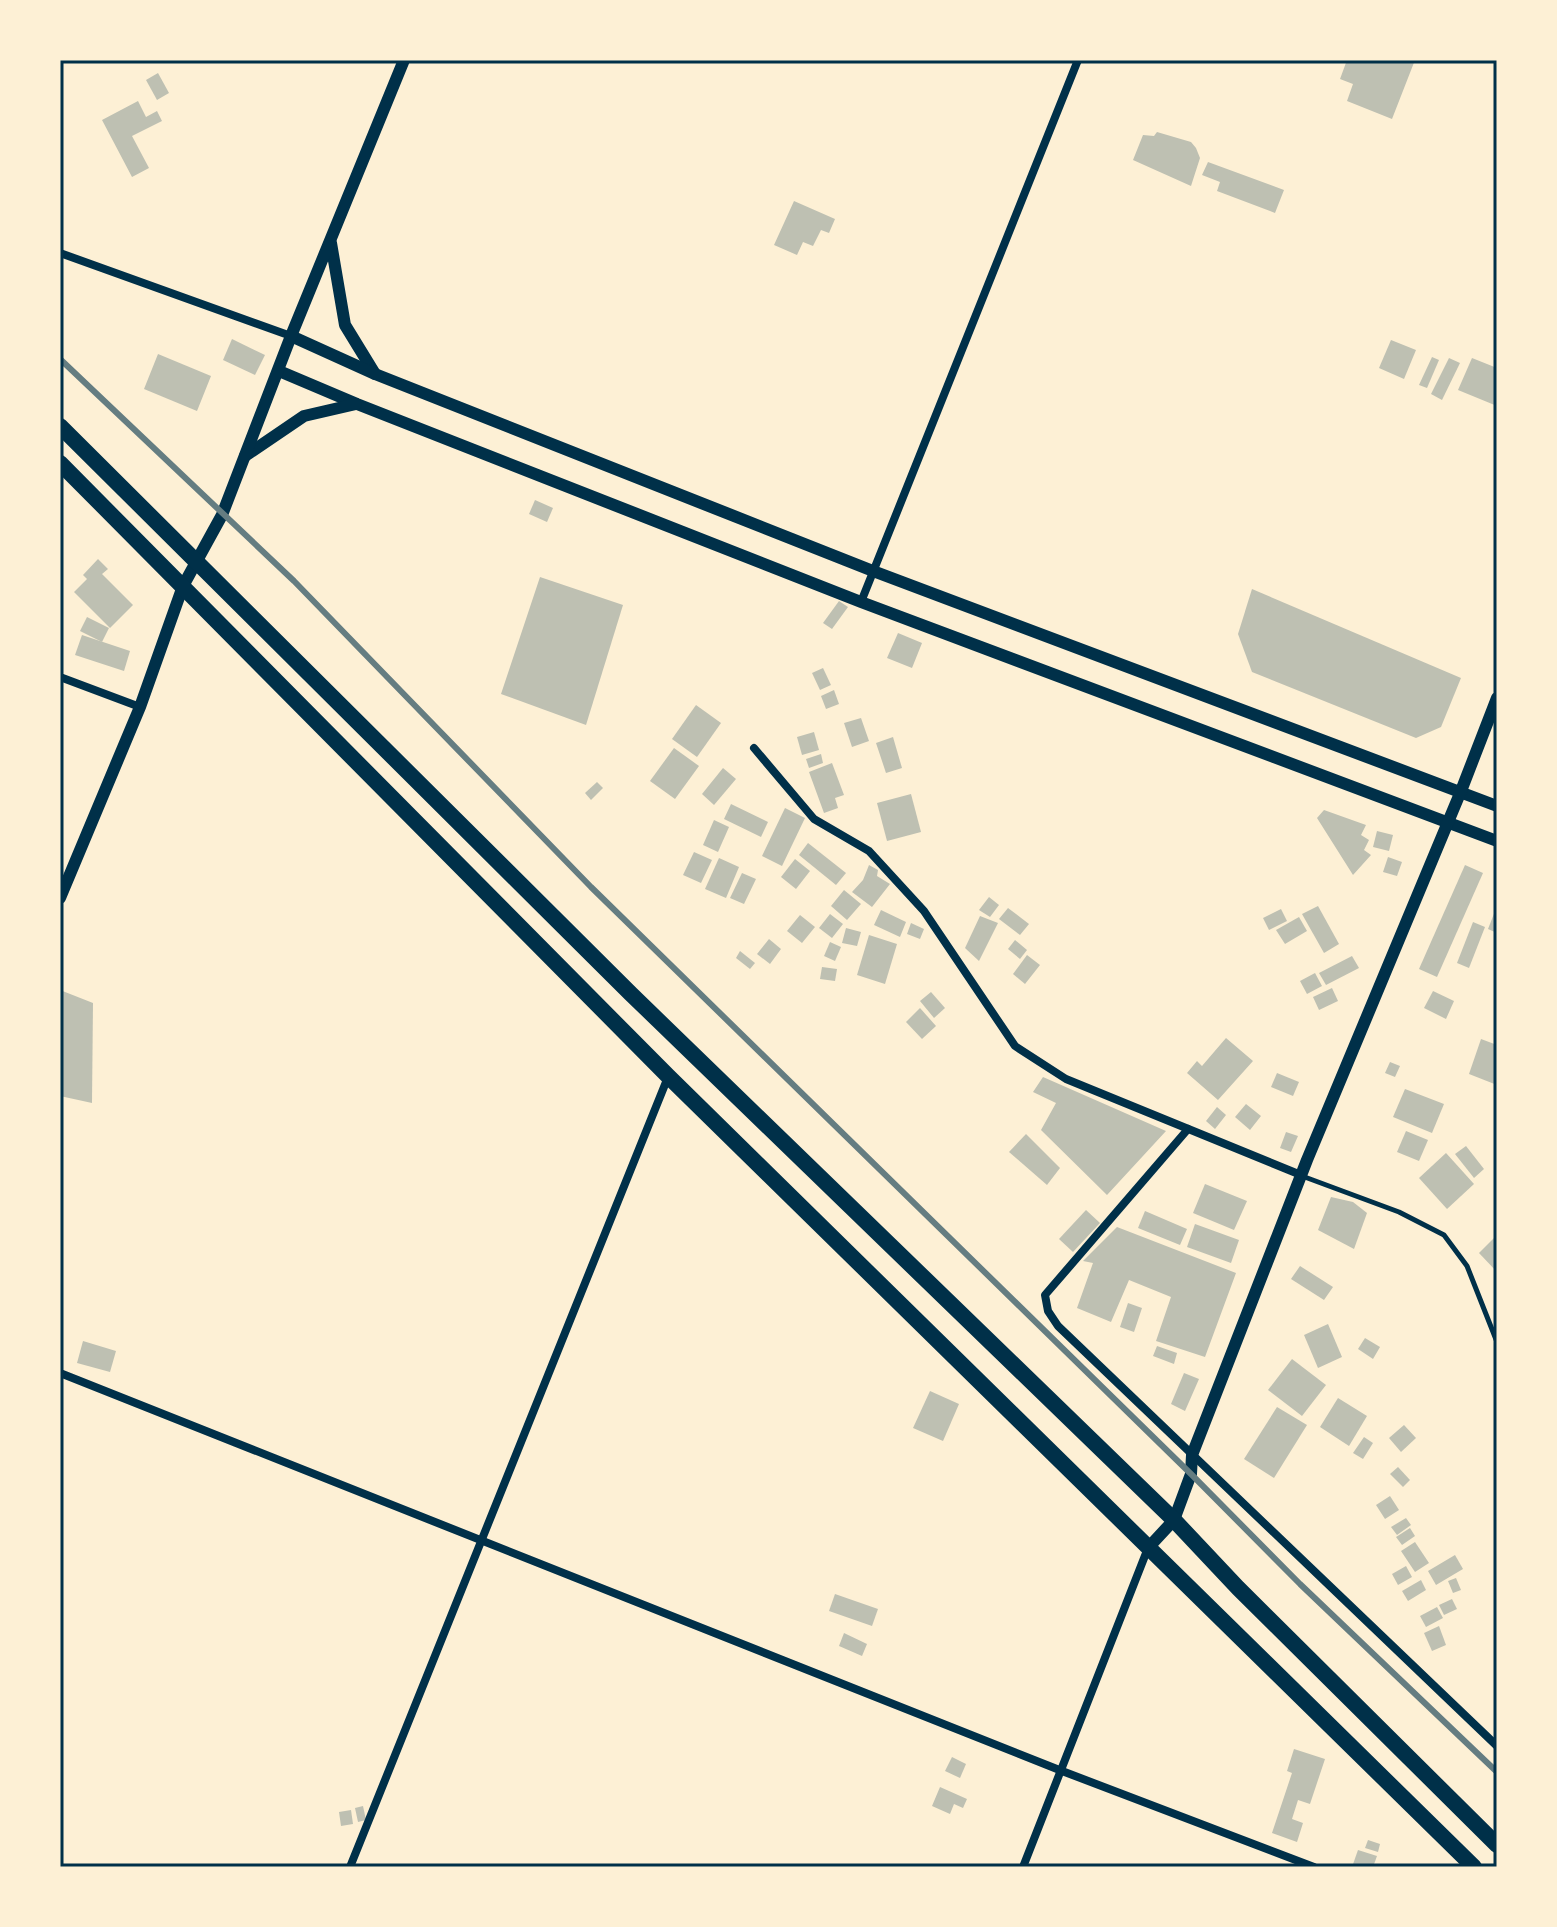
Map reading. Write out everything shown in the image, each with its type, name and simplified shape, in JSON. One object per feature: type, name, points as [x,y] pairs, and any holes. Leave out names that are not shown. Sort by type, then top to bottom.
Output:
[{"type":"main road","points":[[60,426],[631,994],[1174,1520],[1282,1633],[1497,1845]]},
{"type":"main road","points":[[60,463],[668,1076],[1474,1867]]},
{"type":"street","points":[[60,898],[140,707],[183,586],[222,515],[291,336],[404,60]]},
{"type":"street","points":[[861,602],[1078,60]]},
{"type":"street","points":[[331,243],[345,325],[375,374]]},
{"type":"street","points":[[60,253],[291,336],[375,374],[873,571],[1497,806]]},
{"type":"street","points":[[279,371],[861,602],[1497,841]]},
{"type":"street","points":[[245,456],[304,416],[357,404]]},
{"type":"street","points":[[60,677],[140,707]]},
{"type":"street","points":[[1023,1867],[1148,1548],[1174,1520],[1191,1474],[1192,1455],[1301,1175],[1497,698]]},
{"type":"street","points":[[754,748],[814,819],[869,851],[924,911],[1015,1046],[1066,1079],[1301,1175]]},
{"type":"street","points":[[350,1867],[668,1076]]},
{"type":"street","points":[[1188,1129],[1045,1295],[1048,1311],[1058,1326],[1497,1746]]},
{"type":"street","points":[[60,1373],[1062,1771],[1314,1867]]},
{"type":"lane","points":[[1301,1175],[1399,1212],[1444,1235],[1467,1266],[1497,1342]]},
{"type":"building","points":[[1347,60],[1415,60],[1392,119],[1347,101],[1353,84],[1340,79]]},
{"type":"building","points":[[158,73],[169,93],[157,100],[146,80]]},
{"type":"building","points":[[138,101],[146,117],[157,111],[162,121],[132,136],[149,168],[132,177],[102,120]]},
{"type":"building","points":[[1157,132],[1191,142],[1196,148],[1200,158],[1191,186],[1133,160],[1143,135],[1154,136]]},
{"type":"building","points":[[1208,162],[1284,190],[1275,213],[1217,191],[1220,182],[1202,175]]},
{"type":"building","points":[[794,201],[835,219],[829,233],[821,230],[813,246],[803,242],[797,255],[774,245]]},
{"type":"building","points":[[232,339],[265,355],[255,375],[223,360]]},
{"type":"building","points":[[1391,340],[1416,350],[1404,379],[1379,368]]},
{"type":"building","points":[[158,354],[211,376],[197,411],[144,389]]},
{"type":"building","points":[[1432,357],[1439,360],[1427,388],[1419,385]]},
{"type":"building","points":[[1449,358],[1460,363],[1442,400],[1431,394]]},
{"type":"building","points":[[1472,358],[1497,368],[1497,406],[1458,390]]},
{"type":"building","points":[[535,500],[553,508],[547,522],[529,514]]},
{"type":"building","points":[[98,559],[108,569],[102,574],[133,605],[110,628],[74,592],[87,579],[83,575]]},
{"type":"building","points":[[540,577],[623,605],[586,725],[501,694]]},
{"type":"building","points":[[1252,589],[1461,678],[1441,727],[1416,738],[1252,672],[1238,634]]},
{"type":"building","points":[[839,601],[848,607],[832,629],[823,623]]},
{"type":"building","points":[[87,617],[109,628],[102,642],[80,631]]},
{"type":"building","points":[[898,633],[922,643],[912,668],[887,658]]},
{"type":"building","points":[[82,635],[130,651],[124,671],[75,655]]},
{"type":"building","points":[[823,668],[831,685],[820,690],[812,673]]},
{"type":"building","points":[[834,690],[839,704],[826,709],[821,696]]},
{"type":"building","points":[[696,705],[721,723],[697,757],[672,739]]},
{"type":"building","points":[[861,718],[869,741],[852,747],[844,723]]},
{"type":"building","points":[[814,732],[819,750],[802,755],[797,737]]},
{"type":"building","points":[[893,737],[902,768],[886,773],[876,743]]},
{"type":"building","points":[[674,748],[699,766],[675,799],[650,781]]},
{"type":"building","points":[[821,754],[823,763],[809,768],[806,759]]},
{"type":"building","points":[[832,763],[844,795],[835,798],[838,808],[824,813],[809,772]]},
{"type":"building","points":[[723,768],[736,779],[714,805],[702,794]]},
{"type":"building","points":[[597,782],[603,788],[591,800],[585,793]]},
{"type":"building","points":[[911,794],[921,832],[887,841],[877,803]]},
{"type":"building","points":[[731,804],[768,822],[761,837],[724,819]]},
{"type":"building","points":[[785,808],[805,818],[782,866],[762,856]]},
{"type":"building","points":[[1324,810],[1366,825],[1361,835],[1369,840],[1364,850],[1371,855],[1353,875],[1317,818]]},
{"type":"building","points":[[714,820],[729,827],[718,852],[703,845]]},
{"type":"building","points":[[1377,831],[1393,835],[1389,851],[1373,847]]},
{"type":"building","points":[[808,843],[846,873],[836,885],[799,855]]},
{"type":"building","points":[[694,852],[712,860],[701,883],[683,875]]},
{"type":"building","points":[[1388,857],[1402,862],[1397,876],[1383,872]]},
{"type":"building","points":[[719,858],[739,867],[726,898],[705,889]]},
{"type":"building","points":[[795,859],[810,871],[796,889],[781,877]]},
{"type":"building","points":[[869,865],[878,870],[877,876],[890,884],[872,907],[852,892],[863,880]]},
{"type":"building","points":[[1465,865],[1483,873],[1437,977],[1419,969]]},
{"type":"building","points":[[742,873],[756,879],[744,904],[730,898]]},
{"type":"building","points":[[844,890],[861,904],[847,920],[831,906]]},
{"type":"building","points":[[989,897],[999,905],[990,917],[979,910]]},
{"type":"building","points":[[1318,906],[1339,944],[1324,953],[1302,914]]},
{"type":"building","points":[[1497,906],[1497,933],[1488,929]]},
{"type":"building","points":[[1008,908],[1029,924],[1020,935],[999,919]]},
{"type":"building","points":[[1281,909],[1287,921],[1269,930],[1263,918]]},
{"type":"building","points":[[881,910],[906,922],[900,937],[874,925]]},
{"type":"building","points":[[830,914],[843,924],[832,938],[819,928]]},
{"type":"building","points":[[800,915],[815,927],[802,943],[787,931]]},
{"type":"building","points":[[980,916],[998,923],[979,961],[965,948]]},
{"type":"building","points":[[1299,917],[1307,931],[1285,944],[1276,930]]},
{"type":"building","points":[[1473,922],[1485,927],[1469,968],[1457,963]]},
{"type":"building","points":[[911,923],[924,929],[920,939],[907,934]]},
{"type":"building","points":[[846,928],[861,932],[857,946],[842,943]]},
{"type":"building","points":[[869,935],[897,944],[885,984],[857,975]]},
{"type":"building","points":[[769,939],[781,949],[770,964],[757,954]]},
{"type":"building","points":[[1015,940],[1027,950],[1020,959],[1008,949]]},
{"type":"building","points":[[830,942],[841,947],[835,961],[824,956]]},
{"type":"building","points":[[740,951],[755,963],[750,969],[736,958]]},
{"type":"building","points":[[1027,955],[1040,965],[1025,984],[1013,974]]},
{"type":"building","points":[[1352,956],[1359,968],[1326,985],[1319,973]]},
{"type":"building","points":[[822,967],[837,969],[835,981],[820,979]]},
{"type":"building","points":[[1315,973],[1322,986],[1307,994],[1300,981]]},
{"type":"building","points":[[1332,988],[1338,1001],[1319,1010],[1313,997]]},
{"type":"building","points":[[60,990],[93,1003],[92,1103],[60,1096]]},
{"type":"building","points":[[1433,991],[1454,1001],[1446,1019],[1424,1008]]},
{"type":"building","points":[[931,992],[945,1008],[934,1018],[920,1001]]},
{"type":"building","points":[[920,1008],[936,1026],[922,1039],[906,1022]]},
{"type":"building","points":[[1226,1038],[1253,1061],[1218,1100],[1187,1073],[1197,1061],[1202,1066]]},
{"type":"building","points":[[1481,1039],[1497,1045],[1497,1085],[1469,1074]]},
{"type":"building","points":[[1390,1062],[1400,1066],[1395,1077],[1385,1073]]},
{"type":"building","points":[[1277,1073],[1299,1082],[1293,1096],[1271,1087]]},
{"type":"building","points":[[1043,1077],[1166,1131],[1107,1195],[1041,1130],[1056,1103],[1033,1092]]},
{"type":"building","points":[[1405,1089],[1444,1104],[1432,1133],[1393,1117]]},
{"type":"building","points":[[1246,1104],[1261,1116],[1250,1130],[1235,1117]]},
{"type":"building","points":[[1217,1107],[1226,1115],[1215,1129],[1206,1121]]},
{"type":"building","points":[[1406,1131],[1428,1140],[1419,1161],[1397,1152]]},
{"type":"building","points":[[1286,1132],[1298,1136],[1291,1152],[1280,1148]]},
{"type":"building","points":[[1026,1134],[1060,1168],[1047,1185],[1009,1152]]},
{"type":"building","points":[[1466,1146],[1484,1169],[1474,1178],[1455,1154]]},
{"type":"building","points":[[1446,1153],[1474,1184],[1447,1209],[1419,1178]]},
{"type":"building","points":[[1205,1184],[1247,1201],[1234,1230],[1193,1213]]},
{"type":"building","points":[[1331,1197],[1353,1202],[1367,1213],[1354,1249],[1318,1230]]},
{"type":"building","points":[[1086,1210],[1100,1223],[1073,1252],[1059,1239]]},
{"type":"building","points":[[1145,1211],[1187,1229],[1180,1245],[1138,1228]]},
{"type":"building","points":[[1195,1224],[1239,1240],[1231,1263],[1187,1247]]},
{"type":"building","points":[[1117,1227],[1236,1273],[1205,1357],[1156,1341],[1171,1297],[1129,1280],[1111,1322],[1077,1308],[1093,1263],[1083,1261]]},
{"type":"building","points":[[1497,1235],[1497,1272],[1479,1253]]},
{"type":"building","points":[[1300,1266],[1333,1287],[1324,1300],[1291,1279]]},
{"type":"building","points":[[1128,1303],[1142,1308],[1134,1332],[1120,1327]]},
{"type":"building","points":[[1328,1324],[1342,1357],[1318,1368],[1304,1335]]},
{"type":"building","points":[[1365,1338],[1380,1347],[1373,1359],[1358,1349]]},
{"type":"building","points":[[83,1341],[116,1351],[110,1372],[77,1363]]},
{"type":"building","points":[[1157,1346],[1177,1353],[1174,1364],[1153,1356]]},
{"type":"building","points":[[1292,1359],[1326,1385],[1302,1416],[1268,1390]]},
{"type":"building","points":[[1184,1373],[1199,1379],[1185,1411],[1171,1404]]},
{"type":"building","points":[[930,1391],[959,1404],[943,1441],[913,1428]]},
{"type":"building","points":[[1338,1398],[1367,1416],[1349,1446],[1320,1427]]},
{"type":"building","points":[[1277,1407],[1307,1425],[1274,1478],[1244,1459]]},
{"type":"building","points":[[1404,1425],[1416,1438],[1401,1452],[1389,1438]]},
{"type":"building","points":[[1364,1437],[1373,1443],[1363,1459],[1353,1453]]},
{"type":"building","points":[[1398,1467],[1410,1480],[1403,1487],[1390,1474]]},
{"type":"building","points":[[1390,1496],[1399,1510],[1385,1519],[1376,1505]]},
{"type":"building","points":[[1406,1518],[1411,1525],[1397,1535],[1391,1527]]},
{"type":"building","points":[[1410,1528],[1415,1536],[1402,1545],[1396,1537]]},
{"type":"building","points":[[1415,1542],[1429,1563],[1415,1572],[1401,1551]]},
{"type":"building","points":[[1455,1555],[1463,1569],[1436,1585],[1428,1571]]},
{"type":"building","points":[[1406,1566],[1412,1577],[1398,1585],[1392,1574]]},
{"type":"building","points":[[1456,1578],[1461,1590],[1453,1593],[1448,1581]]},
{"type":"building","points":[[1421,1580],[1426,1590],[1408,1601],[1402,1591]]},
{"type":"building","points":[[835,1594],[878,1609],[872,1626],[829,1611]]},
{"type":"building","points":[[1452,1599],[1457,1609],[1444,1615],[1439,1605]]},
{"type":"building","points":[[1437,1607],[1443,1618],[1426,1627],[1420,1616]]},
{"type":"building","points":[[1439,1626],[1446,1645],[1432,1651],[1424,1633]]},
{"type":"building","points":[[844,1633],[867,1644],[862,1656],[839,1646]]},
{"type":"building","points":[[1294,1749],[1325,1759],[1310,1804],[1298,1800],[1292,1819],[1303,1823],[1297,1842],[1272,1833],[1292,1773],[1287,1771]]},
{"type":"building","points":[[952,1757],[966,1764],[960,1778],[945,1771]]},
{"type":"building","points":[[940,1787],[967,1799],[963,1808],[954,1804],[950,1814],[932,1806]]},
{"type":"building","points":[[363,1806],[366,1820],[358,1822],[355,1808]]},
{"type":"building","points":[[351,1810],[353,1824],[341,1826],[339,1812]]},
{"type":"building","points":[[1368,1840],[1380,1844],[1378,1852],[1365,1848]]},
{"type":"building","points":[[1358,1850],[1377,1856],[1373,1867],[1352,1867]]},
{"type":"railway","points":[[60,359],[294,581],[591,887],[1300,1584],[1497,1772]]}]
